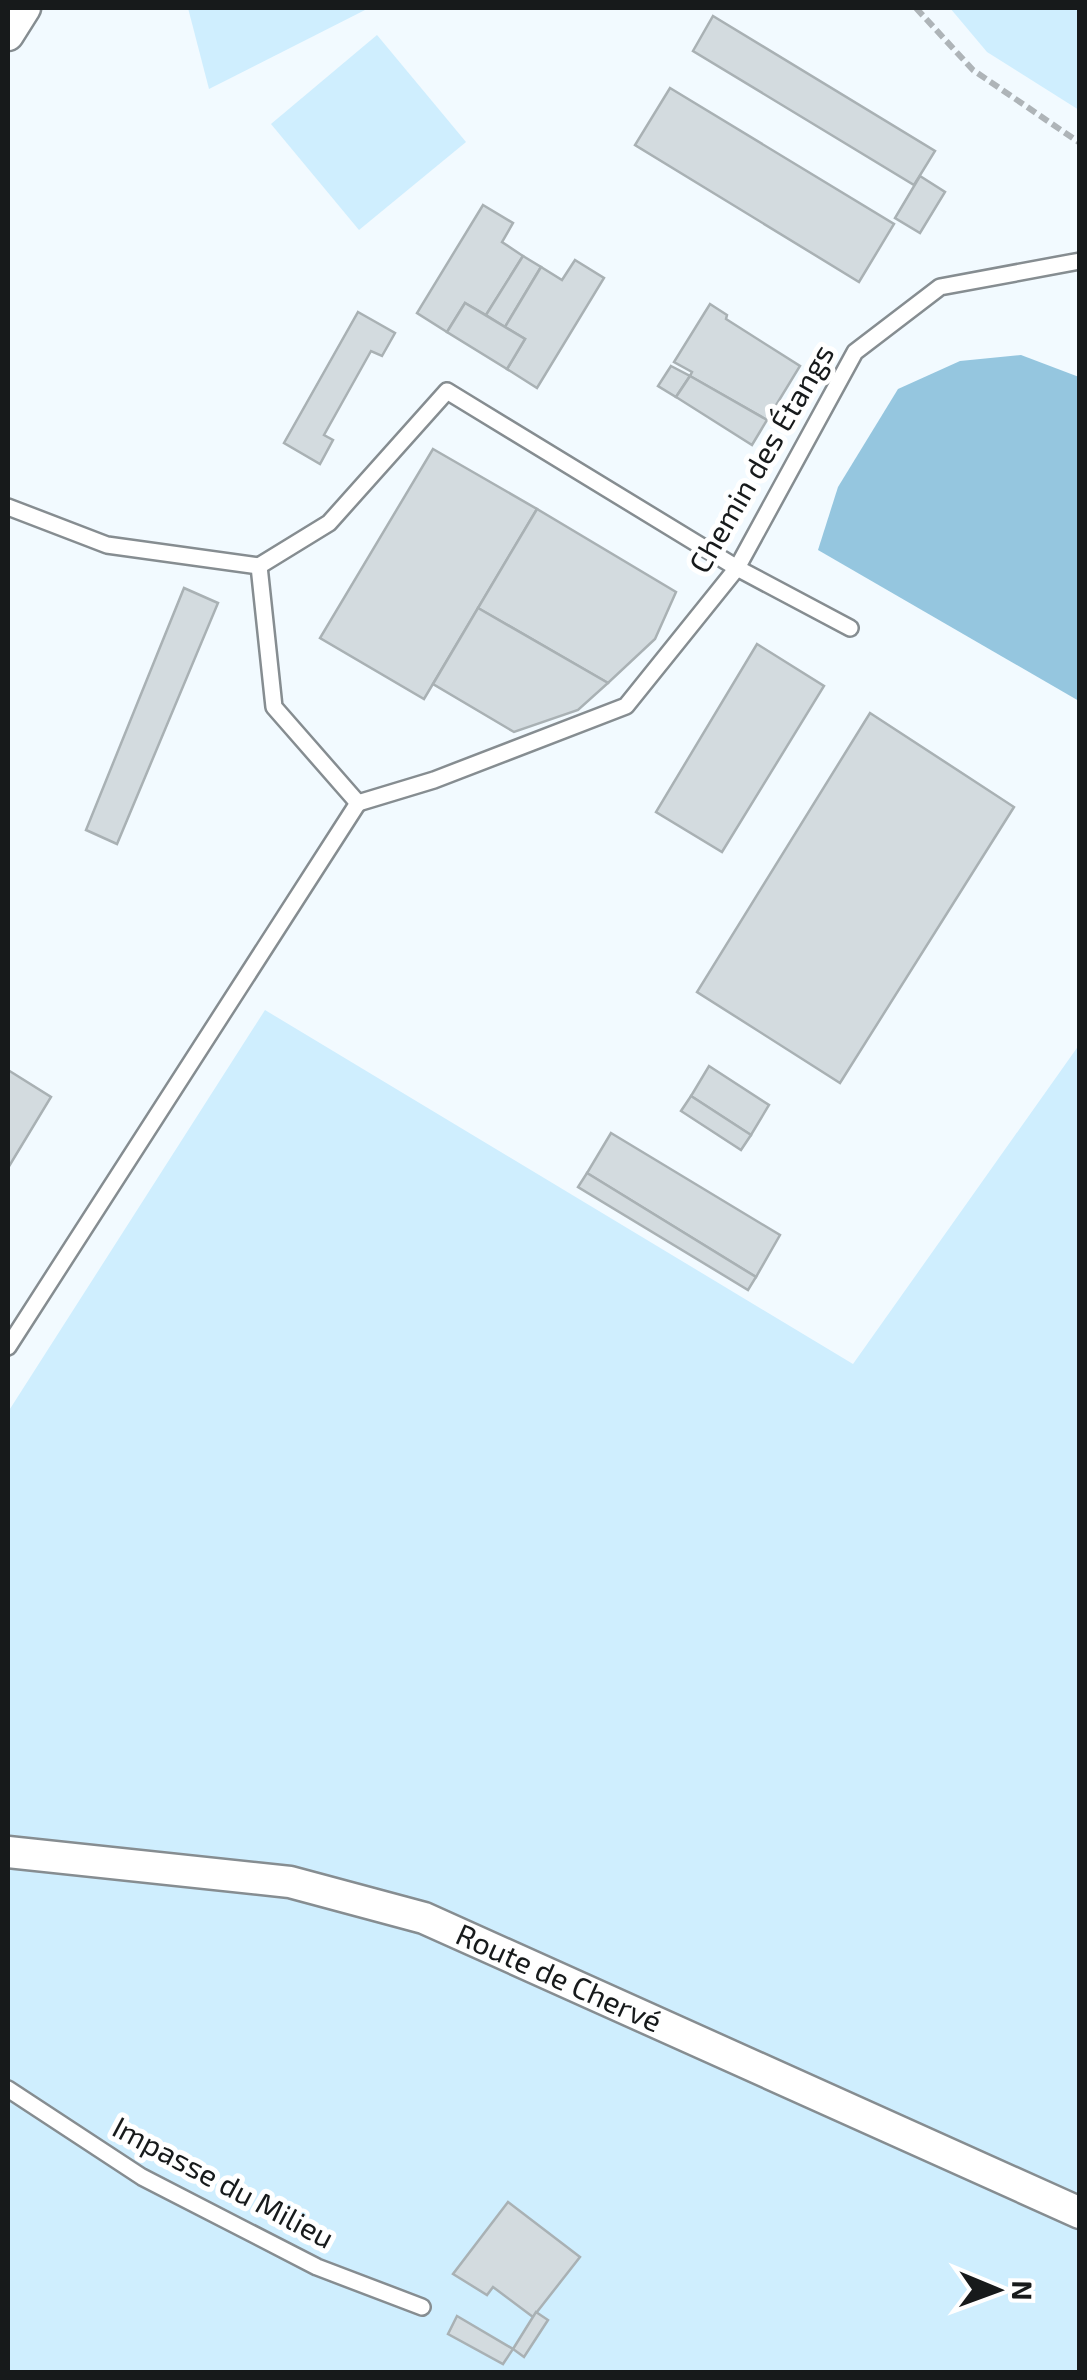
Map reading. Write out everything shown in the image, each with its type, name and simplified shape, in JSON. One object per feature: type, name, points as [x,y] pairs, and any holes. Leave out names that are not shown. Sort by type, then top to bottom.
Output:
[{"type":"street","points":[[8,35],[24,8]]},
{"type":"street","name":"Route de Chervé","points":[[8,1852],[290,1882],[424,1918],[1080,2213]]},
{"type":"lane","name":"Chemin des Étangs","points":[[358,803],[434,780],[626,706],[737,568],[855,352],[940,286],[1080,260]]},
{"type":"lane","points":[[8,507],[107,545],[260,566],[329,523],[447,391],[737,568],[850,628]]},
{"type":"lane","points":[[8,1347],[358,803],[274,706],[260,566]]},
{"type":"lane","name":"Impasse du Milieu","points":[[8,2089],[142,2177],[317,2268],[422,2307]]},
{"type":"path","points":[[916,8],[973,70],[1080,143]]},
{"type":"shaded area","points":[[188,8],[369,8],[209,89]]},
{"type":"shaded area","points":[[950,8],[1079,8],[1079,110],[987,52]]},
{"type":"shaded area","points":[[377,35],[466,142],[359,230],[271,124]]},
{"type":"shaded area","points":[[1021,355],[1079,377],[1079,701],[818,550],[838,487],[898,389],[960,361]]},
{"type":"shaded area","points":[[265,1010],[853,1364],[1079,1045],[1079,2372],[8,2372],[8,1412]]},
{"type":"building","points":[[713,16],[935,151],[914,185],[693,51]]},
{"type":"building","points":[[670,88],[894,224],[859,282],[635,145]]},
{"type":"building","points":[[920,176],[945,192],[920,233],[895,218]]},
{"type":"building","points":[[483,205],[513,223],[502,242],[523,256],[486,315],[465,303],[447,332],[417,313]]},
{"type":"building","points":[[523,256],[541,267],[505,327],[486,315]]},
{"type":"building","points":[[575,260],[604,278],[537,388],[507,369],[525,339],[505,327],[541,267],[562,280]]},
{"type":"building","points":[[465,303],[525,339],[507,369],[447,332]]},
{"type":"building","points":[[710,304],[727,315],[726,319],[800,366],[767,420],[690,376],[692,372],[674,362]]},
{"type":"building","points":[[358,312],[395,333],[382,356],[371,351],[324,435],[333,440],[320,464],[284,443]]},
{"type":"building","points":[[671,366],[690,376],[676,397],[658,386]]},
{"type":"building","points":[[690,376],[767,420],[752,445],[676,397]]},
{"type":"building","points":[[433,449],[537,509],[424,699],[320,638]]},
{"type":"building","points":[[537,509],[676,592],[655,639],[608,683],[478,608]]},
{"type":"building","points":[[184,588],[218,603],[117,844],[86,830]]},
{"type":"building","points":[[478,608],[608,683],[578,710],[514,732],[433,684]]},
{"type":"building","points":[[757,644],[824,686],[722,852],[656,812]]},
{"type":"building","points":[[870,713],[1014,807],[840,1083],[697,992]]},
{"type":"building","points":[[709,1066],[769,1105],[751,1135],[691,1096]]},
{"type":"building","points":[[8,1070],[51,1097],[8,1168]]},
{"type":"building","points":[[691,1096],[751,1135],[741,1150],[681,1111]]},
{"type":"building","points":[[611,1133],[780,1235],[756,1277],[587,1173]]},
{"type":"building","points":[[587,1173],[756,1277],[748,1290],[578,1187]]},
{"type":"building","points":[[508,2202],[580,2257],[533,2317],[493,2287],[487,2295],[453,2274]]},
{"type":"building","points":[[536,2312],[548,2320],[524,2357],[513,2349]]},
{"type":"building","points":[[457,2316],[513,2349],[503,2364],[448,2334]]}]
